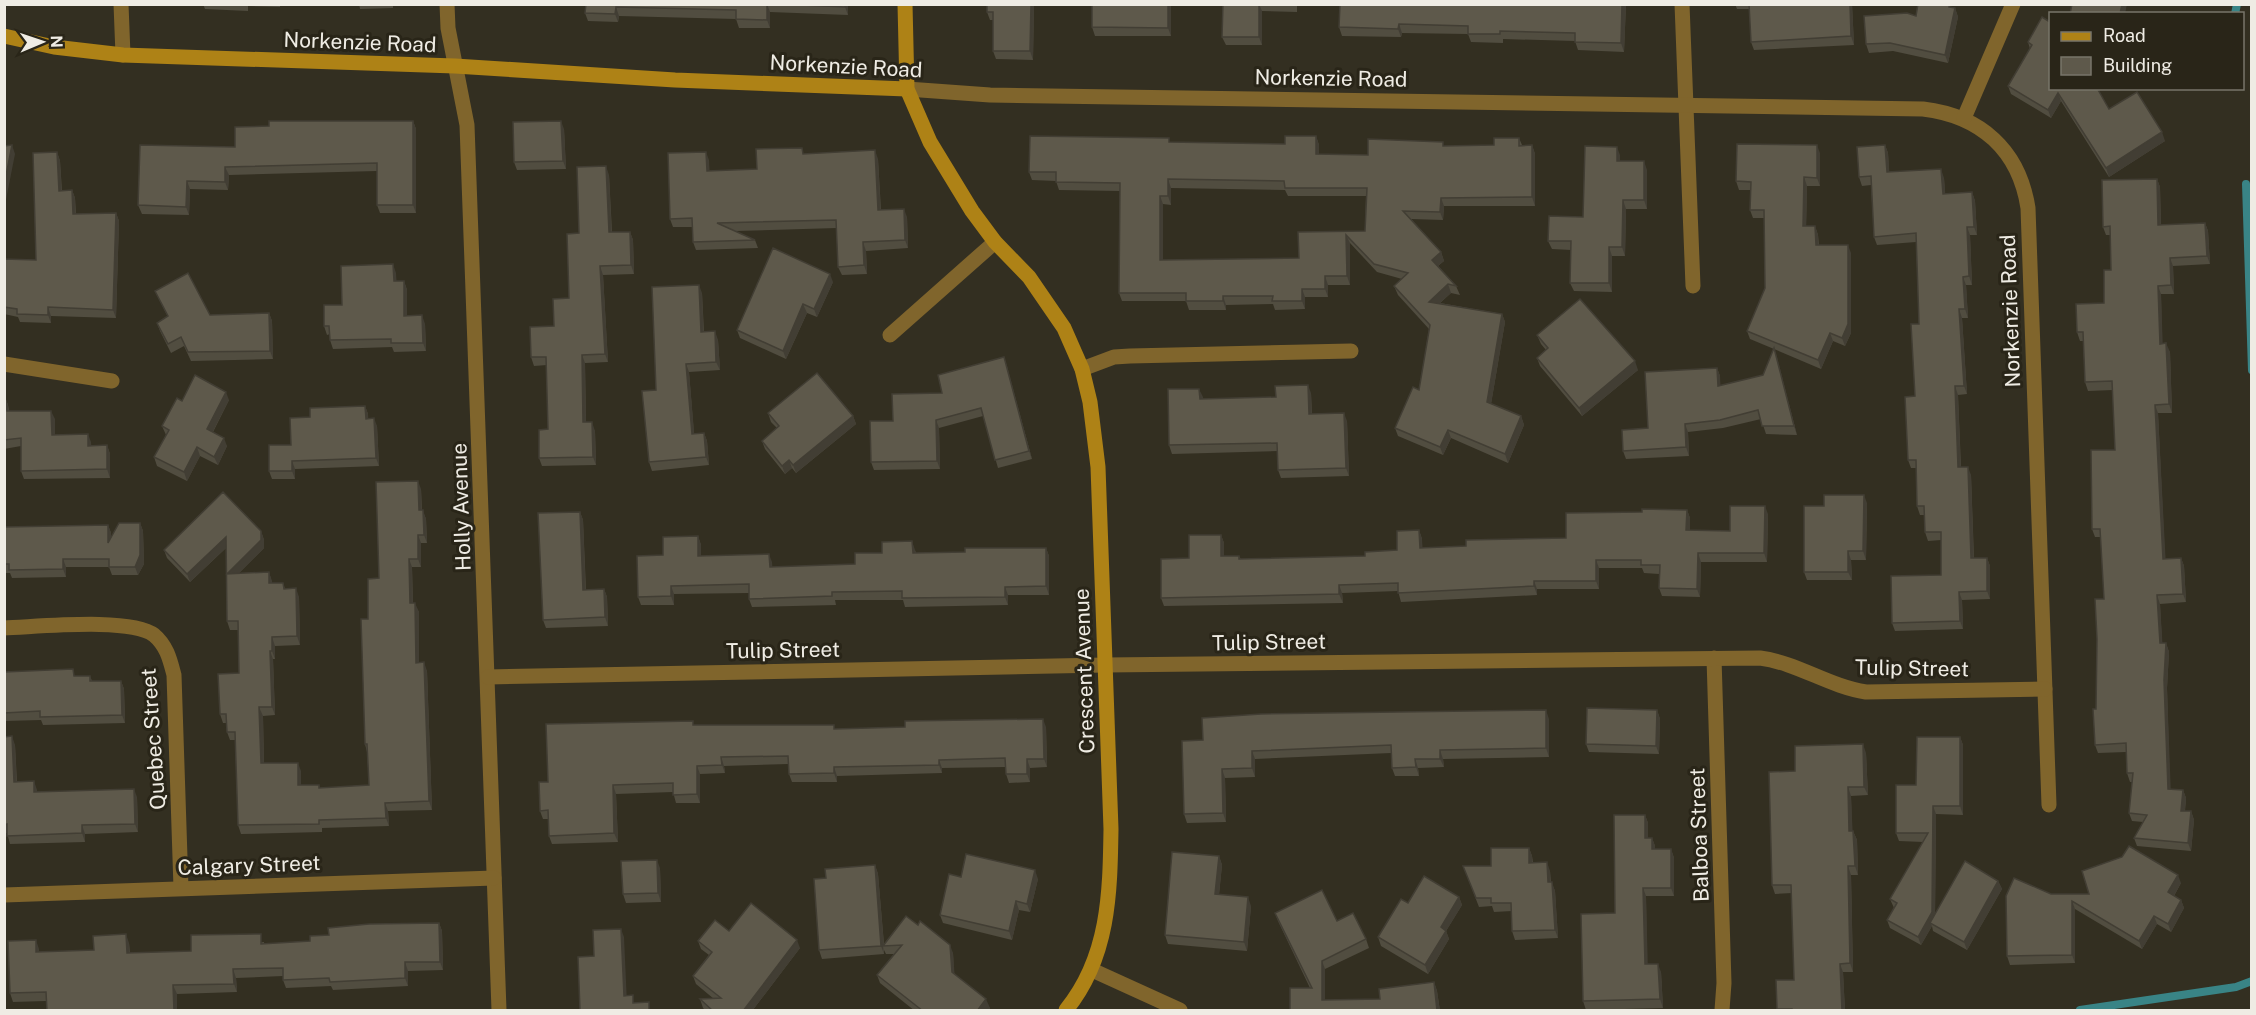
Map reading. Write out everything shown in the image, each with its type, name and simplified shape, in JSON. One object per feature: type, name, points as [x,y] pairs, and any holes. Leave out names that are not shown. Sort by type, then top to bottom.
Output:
[{"type":"street","points":[[121,4],[123,55]]},
{"type":"street","name":"Holly Avenue","points":[[447,4],[454,66],[467,125],[499,1011]]},
{"type":"street","points":[[905,4],[907,89]]},
{"type":"street","points":[[1682,4],[1693,286]]},
{"type":"street","points":[[1964,118],[2013,4]]},
{"type":"street","name":"Norkenzie Road","points":[[4,36],[54,47],[123,55],[454,66],[675,80],[907,89],[990,95],[1923,109],[1964,118],[1990,135],[2013,164],[2020,177],[2028,208],[2049,805]]},
{"type":"street","name":"Crescent Avenue","points":[[907,89],[930,142],[972,211],[995,242],[1045,298],[1064,328],[1082,369],[1090,402],[1098,467],[1111,829],[1110,888],[1092,970],[1066,1011]]},
{"type":"street","points":[[890,335],[995,242]]},
{"type":"street","points":[[1082,369],[1114,357],[1351,351]]},
{"type":"street","points":[[4,364],[112,381]]},
{"type":"street","name":"Quebec Street","points":[[4,628],[129,625],[153,634],[164,645],[174,675],[181,888]]},
{"type":"street","name":"Tulip Street","points":[[488,677],[1105,665],[1714,658],[1776,660],[1847,689],[1866,692],[2045,689]]},
{"type":"street","name":"Balboa Street","points":[[1714,658],[1724,983],[1722,1011]]},
{"type":"street","name":"Calgary Street","points":[[4,896],[494,878]]},
{"type":"street","points":[[1092,970],[1180,1011]]},
{"type":"building","points":[[586,4],[767,4],[767,20],[736,19],[736,10],[616,7],[615,14],[585,13]]},
{"type":"building","points":[[779,4],[845,4],[845,7]]},
{"type":"building","points":[[987,4],[1031,4],[1030,51],[993,51],[993,12],[987,12]]},
{"type":"building","points":[[1092,4],[1168,4],[1168,28],[1092,27]]},
{"type":"building","points":[[1223,4],[1259,4],[1259,37],[1222,37]]},
{"type":"building","points":[[1340,4],[1622,4],[1621,43],[1575,42],[1575,33],[1500,31],[1500,34],[1468,34],[1468,26],[1399,24],[1398,29],[1339,27]]},
{"type":"building","points":[[1749,4],[1850,4],[1851,36],[1751,42]]},
{"type":"building","points":[[1918,4],[1950,4],[1949,7],[1955,8],[1945,55],[1890,43],[1866,44],[1864,16],[1907,13],[1916,16]]},
{"type":"building","points":[[2072,4],[2122,4],[2120,12],[2070,12]]},
{"type":"building","points":[[2042,17],[2049,21],[2049,90],[2098,90],[2109,109],[2137,92],[2162,132],[2106,168],[2058,93],[2048,110],[2008,86],[2032,45],[2028,42]]},
{"type":"building","points":[[269,121],[413,121],[413,205],[377,205],[377,163],[225,167],[225,182],[187,181],[186,207],[138,205],[140,145],[235,147],[235,127],[269,126]]},
{"type":"building","points":[[561,121],[563,161],[514,162],[513,122]]},
{"type":"building","points":[[1030,136],[1169,138],[1169,142],[1285,144],[1285,136],[1316,136],[1316,154],[1368,155],[1368,139],[1443,142],[1443,146],[1494,145],[1494,138],[1519,138],[1519,146],[1532,145],[1532,197],[1441,198],[1440,212],[1403,211],[1441,252],[1432,260],[1456,286],[1448,284],[1429,302],[1502,314],[1487,402],[1521,416],[1505,454],[1448,430],[1440,447],[1395,428],[1413,387],[1419,390],[1430,325],[1394,286],[1408,273],[1374,264],[1346,235],[1347,276],[1325,276],[1325,289],[1302,289],[1302,301],[1272,301],[1273,296],[1223,296],[1223,301],[1186,301],[1186,293],[1119,293],[1120,183],[1056,182],[1056,172],[1029,172]],"holes":[[[1168,179],[1284,181],[1285,188],[1367,188],[1365,231],[1298,232],[1299,258],[1160,260],[1160,196],[1168,196]]]},
{"type":"building","points":[[1737,144],[1817,145],[1817,178],[1804,177],[1803,226],[1815,226],[1816,245],[1848,245],[1848,324],[1842,338],[1830,333],[1818,360],[1747,331],[1765,288],[1764,210],[1750,210],[1751,182],[1736,181]]},
{"type":"building","points":[[12,145],[4,186],[4,146]]},
{"type":"building","points":[[1885,145],[1887,172],[1941,169],[1943,194],[1972,192],[1974,227],[1967,227],[1969,276],[1963,277],[1965,309],[1959,309],[1964,386],[1955,386],[1958,467],[1968,467],[1971,558],[1987,558],[1987,591],[1959,592],[1960,621],[1892,623],[1891,576],[1941,575],[1941,532],[1925,532],[1924,506],[1917,506],[1916,460],[1908,460],[1905,397],[1915,396],[1911,324],[1919,324],[1916,233],[1874,237],[1871,176],[1859,177],[1857,147]]},
{"type":"building","points":[[1585,146],[1617,147],[1617,161],[1644,161],[1644,200],[1623,200],[1622,247],[1609,247],[1609,283],[1570,283],[1571,241],[1548,241],[1549,216],[1583,217]]},
{"type":"building","points":[[802,148],[803,154],[875,150],[878,210],[904,209],[905,240],[863,242],[864,265],[838,267],[836,220],[717,223],[755,240],[693,242],[692,218],[670,219],[668,153],[706,152],[707,171],[757,169],[756,149]]},
{"type":"building","points":[[57,152],[59,191],[72,190],[73,214],[116,213],[113,310],[48,307],[48,315],[17,314],[17,309],[4,307],[4,259],[36,260],[33,153]]},
{"type":"building","points":[[606,166],[609,232],[630,232],[631,265],[600,266],[605,354],[582,355],[583,422],[592,422],[593,457],[539,458],[539,430],[548,429],[546,357],[531,357],[530,327],[554,326],[553,299],[569,298],[567,234],[579,233],[577,167]]},
{"type":"building","points":[[2157,179],[2158,225],[2205,223],[2207,256],[2170,258],[2171,285],[2158,286],[2160,344],[2166,343],[2169,404],[2155,405],[2163,559],[2181,558],[2183,594],[2157,595],[2160,643],[2166,643],[2164,680],[2168,789],[2183,790],[2181,811],[2191,811],[2188,843],[2134,838],[2147,815],[2129,813],[2133,773],[2127,773],[2126,743],[2095,745],[2093,709],[2096,709],[2095,599],[2104,599],[2100,529],[2092,529],[2091,450],[2115,450],[2112,381],[2085,382],[2083,332],[2077,332],[2076,304],[2104,303],[2104,270],[2111,270],[2110,226],[2103,227],[2102,180]]},
{"type":"building","points":[[773,248],[830,274],[814,309],[803,304],[783,351],[737,330]]},
{"type":"building","points":[[393,264],[394,281],[404,281],[404,316],[422,315],[423,343],[391,343],[391,339],[330,340],[329,326],[324,326],[324,305],[342,305],[341,266]]},
{"type":"building","points":[[188,273],[210,315],[269,313],[270,351],[188,352],[181,337],[168,344],[157,323],[168,316],[155,291]]},
{"type":"building","points":[[699,285],[701,332],[715,331],[716,362],[686,364],[692,434],[704,433],[706,457],[649,462],[642,391],[656,390],[652,287]]},
{"type":"building","points":[[1580,299],[1635,361],[1579,408],[1537,358],[1548,348],[1537,335]]},
{"type":"building","points":[[1774,348],[1794,426],[1762,426],[1758,410],[1720,420],[1685,424],[1686,447],[1623,451],[1622,430],[1648,428],[1645,372],[1717,368],[1718,386],[1763,375]]},
{"type":"building","points":[[1004,357],[1029,451],[995,460],[981,408],[936,420],[937,461],[871,462],[870,421],[893,421],[892,394],[942,393],[938,375]]},
{"type":"building","points":[[817,373],[853,416],[793,465],[789,460],[782,466],[762,441],[779,426],[768,413]]},
{"type":"building","points":[[195,375],[226,392],[207,429],[224,438],[214,457],[197,447],[184,472],[154,457],[169,430],[162,426],[177,398],[182,401]]},
{"type":"building","points":[[1308,385],[1309,414],[1344,413],[1346,468],[1278,470],[1277,443],[1169,445],[1168,389],[1199,389],[1200,399],[1276,397],[1275,386]]},
{"type":"building","points":[[4,397],[7,411],[51,411],[52,435],[88,434],[88,446],[107,445],[107,469],[21,471],[21,438],[4,440]]},
{"type":"building","points":[[365,406],[366,419],[374,418],[376,458],[292,461],[292,471],[269,471],[269,445],[291,445],[290,418],[310,417],[310,408]]},
{"type":"building","points":[[418,481],[419,510],[423,510],[424,535],[418,535],[418,559],[409,559],[410,603],[415,603],[416,663],[424,662],[429,801],[385,803],[386,818],[319,820],[319,824],[238,825],[235,732],[227,732],[226,714],[220,714],[218,674],[239,673],[238,621],[227,621],[226,537],[187,574],[164,550],[223,492],[261,531],[261,540],[227,574],[269,572],[269,583],[283,583],[284,589],[296,588],[297,636],[272,637],[272,651],[270,651],[272,707],[259,707],[261,763],[298,763],[298,785],[319,785],[319,788],[369,785],[367,744],[365,744],[361,619],[368,619],[368,579],[379,578],[376,482]]},
{"type":"building","points":[[1824,495],[1864,495],[1863,551],[1848,551],[1848,572],[1804,572],[1804,506],[1824,506]]},
{"type":"building","points":[[1730,506],[1765,506],[1764,553],[1698,553],[1697,589],[1659,588],[1660,565],[1641,565],[1641,560],[1596,560],[1596,581],[1534,581],[1534,586],[1398,593],[1398,583],[1339,585],[1339,594],[1161,598],[1161,559],[1189,558],[1189,535],[1221,535],[1221,556],[1239,556],[1239,559],[1365,556],[1365,552],[1397,550],[1397,531],[1419,530],[1420,548],[1466,546],[1466,540],[1566,538],[1566,513],[1642,512],[1642,509],[1687,510],[1686,530],[1730,531]]},
{"type":"building","points":[[580,512],[583,590],[604,589],[605,617],[543,620],[538,513]]},
{"type":"building","points":[[119,523],[140,523],[140,555],[135,567],[109,567],[109,559],[63,559],[63,569],[9,570],[9,564],[4,564],[4,527],[108,525],[108,543]]},
{"type":"building","points":[[698,536],[698,556],[769,554],[770,567],[855,564],[855,553],[882,553],[882,542],[912,541],[913,553],[965,552],[965,548],[1046,548],[1046,586],[1005,587],[1005,597],[902,598],[902,591],[832,592],[832,596],[749,599],[749,584],[671,586],[671,596],[638,597],[637,556],[663,555],[663,537]]},
{"type":"building","points":[[73,669],[74,676],[90,676],[90,681],[121,681],[122,715],[40,717],[40,711],[4,713],[4,672]]},
{"type":"building","points":[[1587,708],[1657,710],[1656,746],[1586,744]]},
{"type":"building","points":[[1546,710],[1546,748],[1440,750],[1440,759],[1415,759],[1416,767],[1392,768],[1391,745],[1252,751],[1252,768],[1222,769],[1223,813],[1184,814],[1182,741],[1203,740],[1202,718],[1261,714]]},
{"type":"building","points":[[1043,719],[1044,759],[1027,759],[1027,774],[1006,774],[1005,758],[939,760],[939,765],[834,767],[834,773],[789,774],[788,756],[721,757],[722,765],[697,766],[697,794],[673,795],[673,783],[613,785],[614,833],[549,836],[548,810],[540,811],[539,782],[548,782],[546,724],[693,721],[693,725],[834,725],[834,729],[905,727],[905,721]]},
{"type":"building","points":[[12,736],[14,782],[34,781],[34,792],[134,789],[135,824],[82,825],[82,833],[7,836],[7,824],[4,825],[4,737]]},
{"type":"building","points":[[1917,737],[1960,737],[1960,806],[1933,806],[1932,912],[1918,937],[1887,920],[1897,903],[1890,899],[1928,833],[1896,833],[1896,785],[1916,785]]},
{"type":"building","points":[[1863,744],[1864,787],[1848,787],[1849,831],[1853,831],[1855,866],[1848,866],[1850,963],[1840,964],[1842,1011],[1777,1009],[1776,980],[1794,980],[1791,885],[1772,885],[1769,772],[1795,771],[1795,746]]},
{"type":"building","points":[[1614,815],[1645,815],[1645,838],[1652,838],[1652,849],[1671,849],[1671,888],[1643,888],[1645,964],[1658,964],[1660,999],[1583,1001],[1581,914],[1615,913]]},
{"type":"building","points":[[2129,846],[2178,875],[2168,892],[2181,900],[2168,924],[2154,916],[2139,941],[2072,901],[2072,955],[2007,956],[2006,896],[2014,878],[2051,894],[2089,894],[2082,871],[2122,857]]},
{"type":"building","points":[[1491,848],[1529,848],[1529,863],[1547,862],[1548,882],[1552,882],[1555,930],[1512,931],[1511,903],[1491,903],[1491,898],[1476,898],[1463,866],[1491,866]]},
{"type":"building","points":[[1172,852],[1219,856],[1215,894],[1248,897],[1244,942],[1165,935]]},
{"type":"building","points":[[966,854],[1035,870],[1027,904],[1016,901],[1009,931],[940,915],[949,874],[961,877]]},
{"type":"building","points":[[657,860],[658,893],[623,894],[621,861]]},
{"type":"building","points":[[1965,861],[1998,881],[1964,942],[1930,923]]},
{"type":"building","points":[[875,865],[881,946],[819,950],[814,879],[826,878],[825,869]]},
{"type":"building","points":[[1424,876],[1459,897],[1441,927],[1446,931],[1425,965],[1378,937],[1401,899],[1408,903]]},
{"type":"building","points":[[1322,890],[1337,921],[1353,913],[1366,939],[1322,961],[1322,1000],[1380,999],[1379,989],[1434,982],[1437,1011],[1290,1011],[1290,988],[1312,988],[1275,913]]},
{"type":"building","points":[[751,903],[797,940],[743,1011],[713,1011],[700,999],[721,998],[693,976],[712,952],[698,941],[715,920],[729,931]]},
{"type":"building","points":[[906,916],[918,925],[920,921],[950,945],[952,972],[986,999],[977,1011],[923,1011],[877,975],[902,945],[883,946]]},
{"type":"building","points":[[439,923],[440,962],[405,962],[405,978],[330,982],[329,978],[283,980],[283,968],[233,969],[234,984],[173,985],[174,1011],[47,1011],[46,992],[10,993],[8,941],[36,940],[36,952],[94,950],[93,936],[126,934],[127,953],[191,951],[191,935],[261,934],[261,944],[310,941],[310,936],[329,935],[328,928],[369,924]]},
{"type":"building","points":[[621,929],[624,996],[633,995],[633,1003],[649,1002],[649,1011],[580,1011],[578,957],[594,956],[593,930]]},
{"type":"waterway","points":[[2235,12],[2237,4]]},
{"type":"waterway","points":[[2246,184],[2252,370]]},
{"type":"waterway","points":[[2080,1010],[2236,987],[2252,981]]}]
